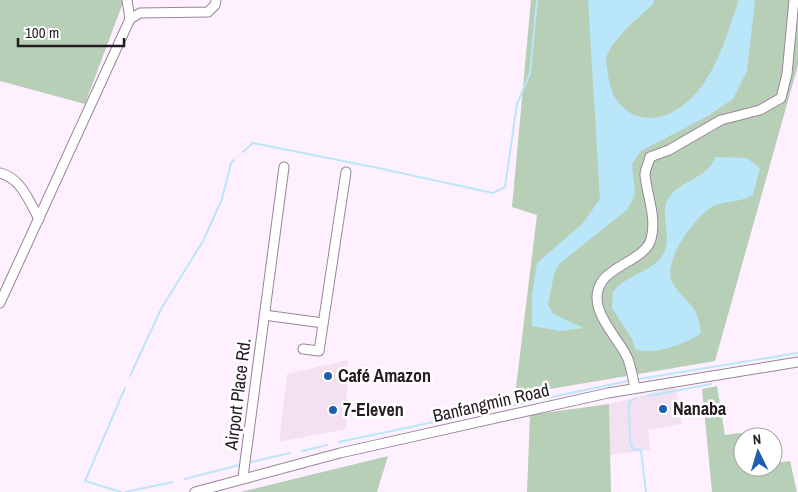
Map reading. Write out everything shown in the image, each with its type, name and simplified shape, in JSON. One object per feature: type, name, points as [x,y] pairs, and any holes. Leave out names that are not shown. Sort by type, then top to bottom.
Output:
[{"type":"street","points":[[126,0],[130,19]]},
{"type":"street","points":[[0,303],[130,19],[140,13],[208,12],[215,5],[216,0]]},
{"type":"street","points":[[636,388],[627,358],[605,322],[597,301],[599,286],[610,272],[639,255],[651,242],[653,225],[645,173],[650,157],[669,150],[721,120],[760,110],[781,98],[787,74],[794,0]]},
{"type":"street","name":"Airport Place Rd.","points":[[243,477],[284,167]]},
{"type":"street","points":[[304,348],[319,351],[346,172]]},
{"type":"street","points":[[0,173],[8,175],[22,187],[39,218]]},
{"type":"street","name":"Airport Place Rd.","points":[[264,315],[323,323]]},
{"type":"street","name":"Banfangmin Road","points":[[195,492],[243,477],[340,453],[636,388],[798,362]]},
{"type":"shaded area","points":[[348,360],[346,429],[279,442],[287,374]]},
{"type":"shaded area","points":[[676,387],[682,424],[648,430],[650,450],[610,455],[609,404]]},
{"type":"green space","points":[[0,0],[124,0],[85,104],[0,81]]},
{"type":"green space","points":[[531,0],[798,0],[798,65],[715,361],[515,395],[537,215],[512,207]]},
{"type":"green space","points":[[717,386],[725,435],[733,434],[733,477],[783,477],[783,462],[790,461],[797,492],[712,492],[702,389]]},
{"type":"green space","points":[[609,404],[611,492],[527,492],[530,415]]},
{"type":"green space","points":[[388,456],[377,492],[241,492]]},
{"type":"water","points":[[588,0],[654,0],[653,4],[613,44],[606,59],[611,88],[617,100],[624,109],[634,115],[645,118],[670,113],[682,106],[693,96],[703,84],[718,58],[739,0],[755,0],[747,71],[733,99],[708,116],[641,151],[632,164],[635,194],[628,209],[559,264],[554,274],[548,305],[553,314],[584,328],[560,331],[532,326],[532,296],[537,263],[583,223],[600,199]]},
{"type":"water","points":[[715,157],[747,158],[760,168],[753,195],[748,198],[718,204],[706,211],[689,230],[675,253],[670,275],[678,291],[695,310],[700,323],[701,333],[669,348],[650,351],[635,349],[632,339],[612,308],[613,292],[624,282],[649,268],[660,259],[665,252],[667,244],[665,206],[668,199],[673,192],[707,170]]},
{"type":"waterway","points":[[243,152],[253,143],[493,193],[505,187],[517,104],[530,73],[537,0]]},
{"type":"waterway","points":[[130,376],[161,309],[203,241],[222,199],[231,163],[234,160]]},
{"type":"waterway","points":[[639,379],[798,353]]},
{"type":"waterway","points":[[339,442],[628,381]]},
{"type":"waterway","points":[[648,396],[711,384]]},
{"type":"waterway","points":[[121,492],[85,481],[125,388]]},
{"type":"waterway","points":[[636,398],[629,402],[630,442],[633,449],[641,450],[646,492]]},
{"type":"waterway","points":[[302,451],[327,445]]},
{"type":"waterway","points":[[251,462],[290,453]]},
{"type":"waterway","points":[[185,479],[239,465]]},
{"type":"waterway","points":[[125,492],[173,482]]},
{"type":"place","name":"Café Amazon","points":[[328,376]]},
{"type":"place","name":"Nanaba","points":[[663,409]]},
{"type":"place","name":"7-Eleven","points":[[333,410]]}]
